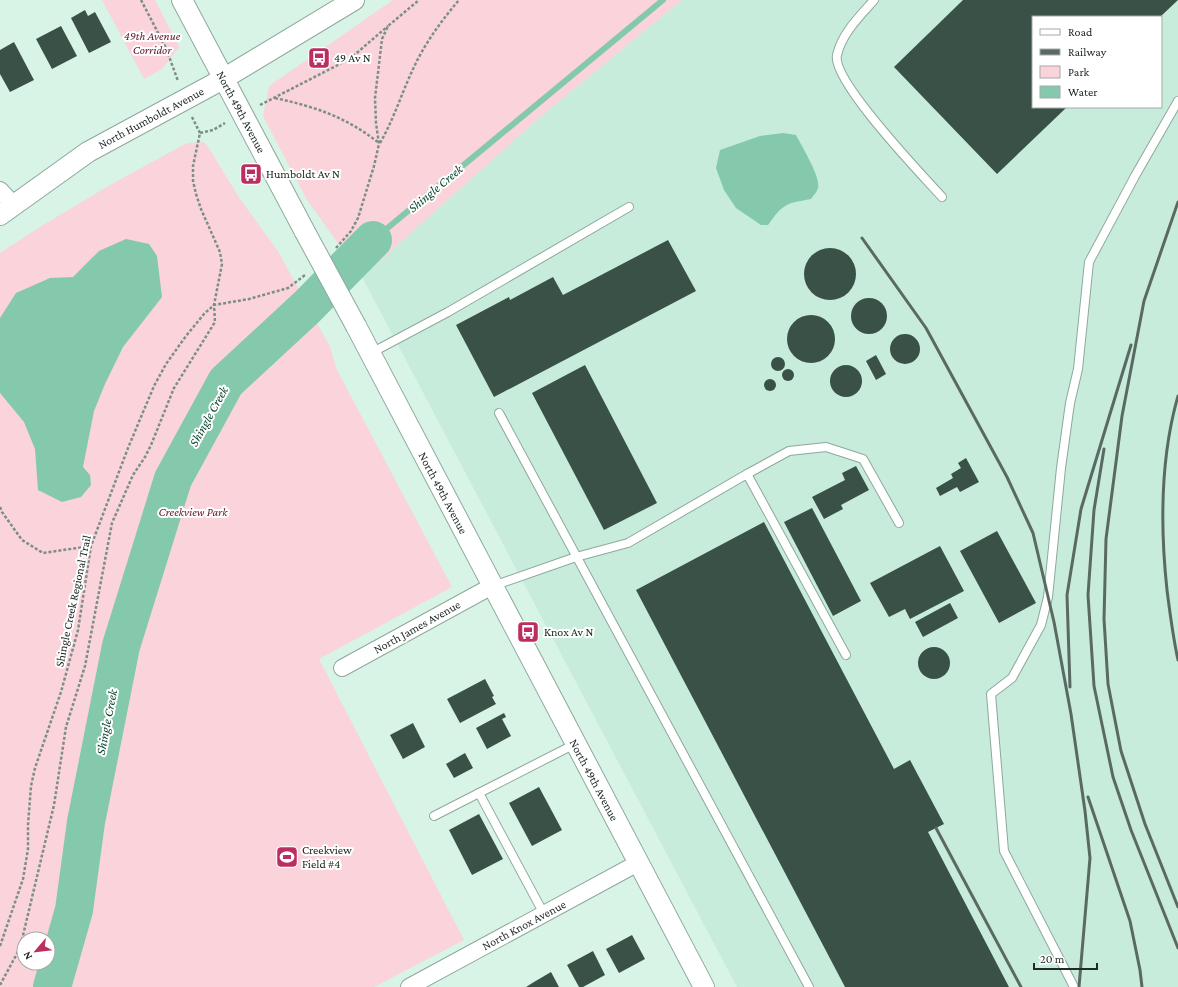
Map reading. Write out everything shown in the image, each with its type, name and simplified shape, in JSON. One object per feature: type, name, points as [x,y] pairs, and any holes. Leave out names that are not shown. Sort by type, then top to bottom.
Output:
[{"type":"street","name":"North 49th Avenue","points":[[182,0],[356,326],[704,987]]},
{"type":"street","name":"North Humboldt Avenue","points":[[0,190],[7,210],[88,152],[223,79],[354,0]]},
{"type":"street","name":"North James Avenue","points":[[342,668],[492,586]]},
{"type":"street","name":"North Knox Avenue","points":[[409,987],[638,863]]},
{"type":"lane","points":[[874,0],[844,37],[836,56],[843,76],[876,122],[910,163],[942,196]]},
{"type":"lane","points":[[1074,987],[1004,851],[991,694],[1012,678],[1041,625],[1048,597],[1061,468],[1070,403],[1078,369],[1089,262],[1178,100]]},
{"type":"lane","points":[[370,353],[448,312],[628,207]]},
{"type":"lane","points":[[499,413],[809,987]]},
{"type":"lane","points":[[492,586],[576,557],[628,543],[789,451],[826,447],[863,459],[899,523]]},
{"type":"lane","points":[[747,474],[846,655]]},
{"type":"lane","points":[[434,816],[575,744]]},
{"type":"lane","points":[[479,793],[544,914]]},
{"type":"path","points":[[141,0],[166,48],[175,72]]},
{"type":"path","points":[[263,103],[319,76],[352,56],[419,0]]},
{"type":"path","points":[[379,144],[392,121],[414,66],[442,20],[459,0]]},
{"type":"path","points":[[379,144],[375,98],[382,39],[388,26]]},
{"type":"path","points":[[275,98],[310,106],[327,112],[356,126],[379,144]]},
{"type":"path","points":[[0,984],[20,948],[54,805],[66,727],[85,666],[112,523],[133,475],[145,458],[174,388],[215,322],[214,305],[222,264],[220,252],[200,209],[193,181],[192,166],[200,133],[195,122]]},
{"type":"path","points":[[200,133],[213,130]]},
{"type":"path","name":"Shingle Creek Regional Trail","points":[[0,946],[24,879],[28,848],[31,786],[35,768],[61,692],[78,630],[91,546],[128,448],[154,386],[166,364],[186,336],[204,314],[214,305]]},
{"type":"path","points":[[0,507],[22,540],[43,553],[91,546]]},
{"type":"shaded area","points":[[682,0],[1178,0],[1178,987],[737,987],[362,277],[541,116]]},
{"type":"green space","name":"49th Avenue Corridor","points":[[102,0],[155,0],[179,47],[162,69],[144,79]]},
{"type":"green space","points":[[393,0],[682,0],[541,116],[362,277],[307,200],[263,116],[269,86]]},
{"type":"green space","name":"Creekview Park","points":[[203,142],[207,145],[240,199],[278,251],[330,347],[337,370],[452,587],[319,659],[464,940],[374,987],[0,987],[0,253],[43,225],[110,185],[187,143]]},
{"type":"water","points":[[783,133],[796,135],[817,176],[818,188],[811,199],[796,202],[782,208],[768,225],[761,225],[736,208],[724,190],[716,168],[720,150],[760,136]]},
{"type":"water","points":[[126,239],[149,244],[157,256],[162,297],[123,347],[94,411],[83,467],[90,475],[91,485],[81,497],[62,502],[38,490],[35,449],[24,422],[0,393],[0,318],[16,293],[50,278],[73,277],[99,251]]},
{"type":"building","points":[[963,0],[1178,0],[1161,16],[1032,16],[1032,108],[1066,108],[997,174],[894,67]]},
{"type":"building","points":[[85,10],[88,16],[95,12],[111,42],[89,53],[71,18]]},
{"type":"building","points":[[61,26],[77,56],[52,69],[36,39]]},
{"type":"building","points":[[14,42],[34,80],[10,92],[0,74],[0,50]]},
{"type":"building","points":[[668,240],[696,291],[494,397],[456,325],[509,297],[510,300],[553,277],[563,295]]},
{"type":"building","points":[[825,248],[835,248],[849,255],[856,269],[856,279],[849,293],[835,300],[825,300],[815,296],[808,289],[804,279],[804,269],[808,259],[815,252]]},
{"type":"building","points":[[873,298],[882,303],[886,309],[886,323],[882,329],[873,334],[865,334],[856,329],[852,323],[851,312],[856,303],[862,299]]},
{"type":"building","points":[[806,315],[816,315],[825,319],[831,325],[834,330],[834,348],[825,359],[816,363],[806,363],[797,359],[791,353],[787,344],[787,334],[791,325],[797,319]]},
{"type":"building","points":[[905,334],[915,339],[920,349],[915,359],[905,364],[895,359],[890,349],[895,339]]},
{"type":"building","points":[[876,355],[886,374],[876,380],[866,361]]},
{"type":"building","points":[[778,357],[783,359],[785,364],[783,369],[778,371],[773,369],[771,364],[773,359]]},
{"type":"building","points":[[585,365],[657,503],[604,530],[532,393]]},
{"type":"building","points":[[843,365],[849,365],[859,372],[862,381],[861,387],[855,394],[849,397],[843,397],[833,390],[830,384],[830,378],[837,368]]},
{"type":"building","points":[[786,369],[790,369],[794,375],[790,381],[786,381],[782,377],[782,373]]},
{"type":"building","points":[[770,379],[774,381],[776,385],[774,389],[770,391],[766,389],[764,385],[766,381]]},
{"type":"building","points":[[966,458],[979,482],[960,492],[957,487],[940,496],[936,488],[953,478],[951,474],[961,468],[958,463]]},
{"type":"building","points":[[856,466],[869,490],[841,505],[843,509],[824,519],[812,497],[845,480],[842,473]]},
{"type":"building","points":[[812,508],[861,601],[833,616],[784,522]]},
{"type":"building","points":[[764,522],[894,769],[910,760],[944,824],[928,832],[1009,987],[845,987],[636,590]]},
{"type":"building","points":[[997,531],[1036,603],[999,623],[960,551]]},
{"type":"building","points":[[940,546],[964,591],[910,619],[905,609],[889,617],[870,583]]},
{"type":"building","points":[[950,603],[958,618],[923,637],[915,622]]},
{"type":"building","points":[[931,647],[937,647],[947,654],[950,663],[949,669],[943,676],[937,679],[931,679],[921,672],[918,666],[918,660],[925,650]]},
{"type":"building","points":[[485,679],[494,696],[492,697],[496,704],[460,723],[447,699]]},
{"type":"building","points":[[504,713],[506,717],[502,719],[511,736],[487,749],[476,728]]},
{"type":"building","points":[[413,723],[425,747],[403,759],[390,735]]},
{"type":"building","points":[[465,753],[473,768],[454,778],[446,764]]},
{"type":"building","points":[[539,787],[562,830],[532,846],[509,803]]},
{"type":"building","points":[[479,814],[503,859],[472,875],[449,830]]},
{"type":"building","points":[[632,935],[645,959],[619,973],[606,949]]},
{"type":"building","points":[[593,951],[605,975],[583,987],[579,987],[567,965]]},
{"type":"building","points":[[551,972],[559,987],[526,987],[534,982]]},
{"type":"waterway","name":"Shingle Creek","points":[[373,240],[663,0]]},
{"type":"waterway","name":"Shingle Creek","points":[[52,987],[74,910],[86,822],[121,646],[173,479],[226,382],[307,307],[373,240]]},
{"type":"railway","points":[[1178,202],[1144,301],[1122,416],[1106,539],[1104,619],[1108,684],[1121,751],[1145,824],[1178,907]]},
{"type":"railway","points":[[862,238],[926,328],[1007,477],[1033,533],[1054,622],[1071,714],[1090,858],[1079,987]]},
{"type":"railway","points":[[1070,687],[1067,595],[1081,509],[1131,345]]},
{"type":"railway","points":[[1178,396],[1168,444],[1163,492],[1163,541],[1167,590],[1178,660]]},
{"type":"railway","points":[[1104,449],[1094,510],[1088,595],[1094,686],[1113,777],[1131,830],[1178,948]]},
{"type":"railway","points":[[1088,797],[1130,921],[1142,987]]},
{"type":"railway","points":[[936,828],[1021,987]]},
{"type":"place","name":"49 Av N","points":[[319,58]]},
{"type":"place","name":"Humboldt Av N","points":[[251,174]]},
{"type":"place","name":"Knox Av N","points":[[528,632]]},
{"type":"place","name":"Creekview Field #4","points":[[287,857]]}]
